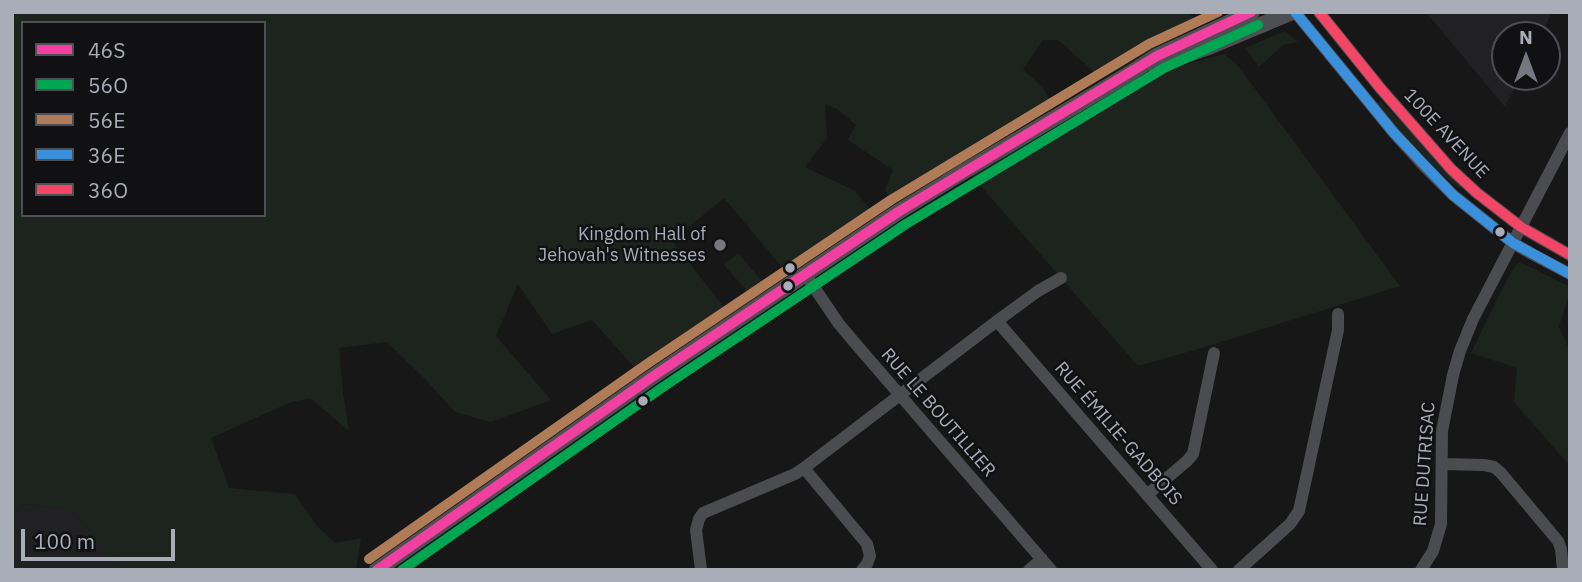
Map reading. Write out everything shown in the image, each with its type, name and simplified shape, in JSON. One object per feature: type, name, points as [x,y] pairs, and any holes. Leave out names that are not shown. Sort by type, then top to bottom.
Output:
[{"type":"main road","points":[[377,570],[596,416],[945,183],[1167,51],[1252,12]]},
{"type":"main road","points":[[1129,74],[1206,48],[1293,12]]},
{"type":"street","name":"100E AVENUE","points":[[1293,12],[1394,133],[1472,212],[1513,243],[1570,274]]},
{"type":"street","name":"100E AVENUE","points":[[1319,12],[1438,155],[1477,192],[1521,227],[1570,255]]},
{"type":"street","name":"RUE DUTRISAC","points":[[1420,570],[1433,551],[1441,524],[1442,431],[1452,375],[1473,319],[1570,133]]},
{"type":"street","name":"RUE LE BOUTILLIER","points":[[805,274],[839,324],[1051,570]]},
{"type":"street","points":[[701,570],[696,530],[703,513],[804,468],[997,321],[1061,278]]},
{"type":"street","points":[[1239,570],[1290,524],[1299,511],[1338,330],[1338,314]]},
{"type":"street","name":"RUE ÉMILIE-GADBOIS","points":[[997,321],[1212,570]]},
{"type":"street","points":[[1148,494],[1193,454],[1214,353]]},
{"type":"street","points":[[1441,464],[1483,465],[1494,467],[1501,473],[1558,541],[1563,570]]},
{"type":"street","points":[[804,468],[867,544],[870,556],[862,570]]},
{"type":"street","points":[[1029,570],[1042,559]]},
{"type":"shaded area","points":[[12,12],[1188,12],[1200,25],[1102,79],[1058,40],[1043,40],[1023,69],[1043,88],[1054,108],[893,204],[885,190],[893,170],[848,140],[856,125],[837,109],[825,104],[827,138],[805,167],[855,191],[876,216],[787,273],[724,198],[672,241],[730,315],[640,374],[592,320],[552,334],[518,284],[496,336],[551,400],[491,422],[455,412],[387,342],[339,348],[349,431],[310,398],[289,403],[211,438],[229,488],[295,494],[317,526],[335,543],[361,538],[356,570],[125,570],[70,509],[23,504],[12,516]]},
{"type":"shaded area","points":[[1426,12],[1552,12],[1548,21],[1491,21],[1491,90]]},
{"type":"shaded area","points":[[1285,31],[1298,42],[1283,45],[1259,67],[1245,48]]},
{"type":"shaded area","points":[[1225,54],[1239,67],[1400,286],[1138,366],[972,176],[1128,83],[1153,73]]},
{"type":"shaded area","points":[[1492,91],[1513,91],[1505,107]]},
{"type":"shaded area","points":[[1380,101],[1462,186],[1460,189],[1431,166],[1377,103]]},
{"type":"shaded area","points":[[738,253],[762,281],[771,281],[773,284],[752,297],[724,265]]},
{"type":"shaded area","points":[[1520,262],[1570,287],[1559,327],[1570,351],[1570,466],[1514,402],[1517,368],[1471,353],[1501,291]]},
{"type":"shaded area","points":[[23,504],[70,509],[125,570],[12,570],[12,516]]},
{"type":"transit line","name":"56E","points":[[369,559],[647,364],[891,200],[1149,44],[1218,12]]},
{"type":"transit line","name":"46S","points":[[377,570],[655,375],[898,212],[1157,56],[1251,12]]},
{"type":"transit line","name":"36E","points":[[1295,12],[1394,133],[1453,195],[1513,243],[1570,274]]},
{"type":"transit line","name":"36O","points":[[1319,12],[1451,169],[1521,227],[1570,255]]},
{"type":"transit line","name":"56O","points":[[402,570],[663,387],[906,224],[1164,68],[1258,25]]},
{"type":"place","name":"Kingdom Hall of Jehovah's Witnesses","points":[[720,245]]}]
